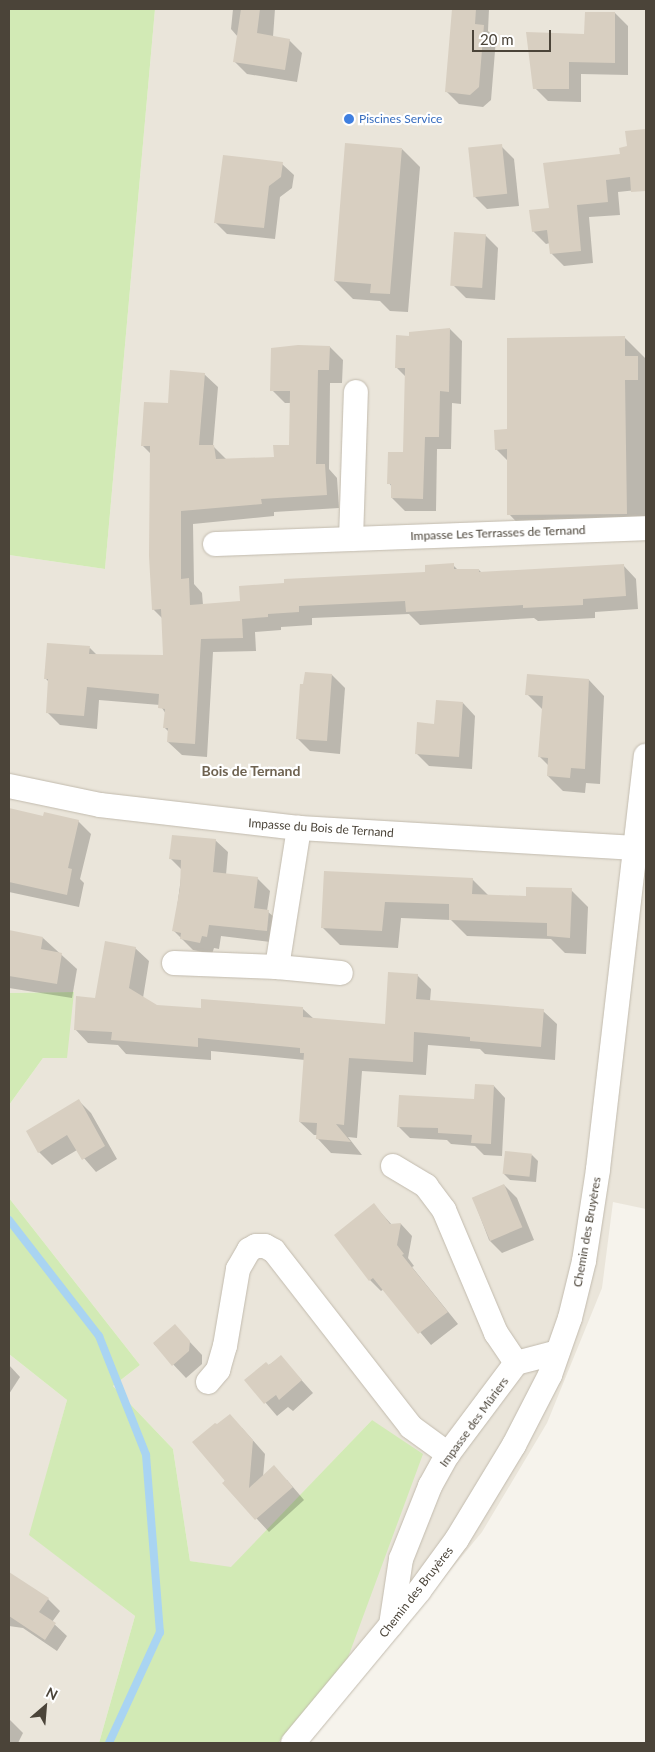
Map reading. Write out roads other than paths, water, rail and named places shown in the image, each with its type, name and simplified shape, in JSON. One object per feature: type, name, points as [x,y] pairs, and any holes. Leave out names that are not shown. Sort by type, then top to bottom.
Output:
[{"type":"street","points":[[351,539],[356,392]]},
{"type":"street","name":"Impasse Les Terrasses de Ternand","points":[[215,544],[646,528]]},
{"type":"street","name":"Chemin des Bruyères","points":[[293,1743],[392,1625],[457,1539],[487,1491],[550,1375],[570,1318],[584,1261],[598,1169],[646,756]]},
{"type":"street","name":"Impasse du Bois de Ternand","points":[[9,786],[100,806],[299,828],[636,848]]},
{"type":"street","points":[[277,967],[299,828]]},
{"type":"street","points":[[174,963],[277,967],[341,973]]},
{"type":"street","name":"Impasse des Mûriers","points":[[393,1166],[426,1186],[444,1210],[496,1334],[516,1364]]},
{"type":"street","points":[[208,1382],[218,1370],[225,1346],[238,1269],[249,1250],[256,1246],[265,1246],[274,1251],[411,1427],[448,1454]]},
{"type":"street","name":"Impasse des Mûriers","points":[[392,1625],[402,1559],[430,1486],[448,1454],[516,1364],[558,1352]]},
{"type":"waterway","points":[[9,1220],[99,1336],[146,1455],[160,1632],[109,1743]]},
{"type":"place","name":"Piscines Service","points":[[349,119]]},
{"type":"district","name":"Bois de Ternand","points":[[251,771]]}]
